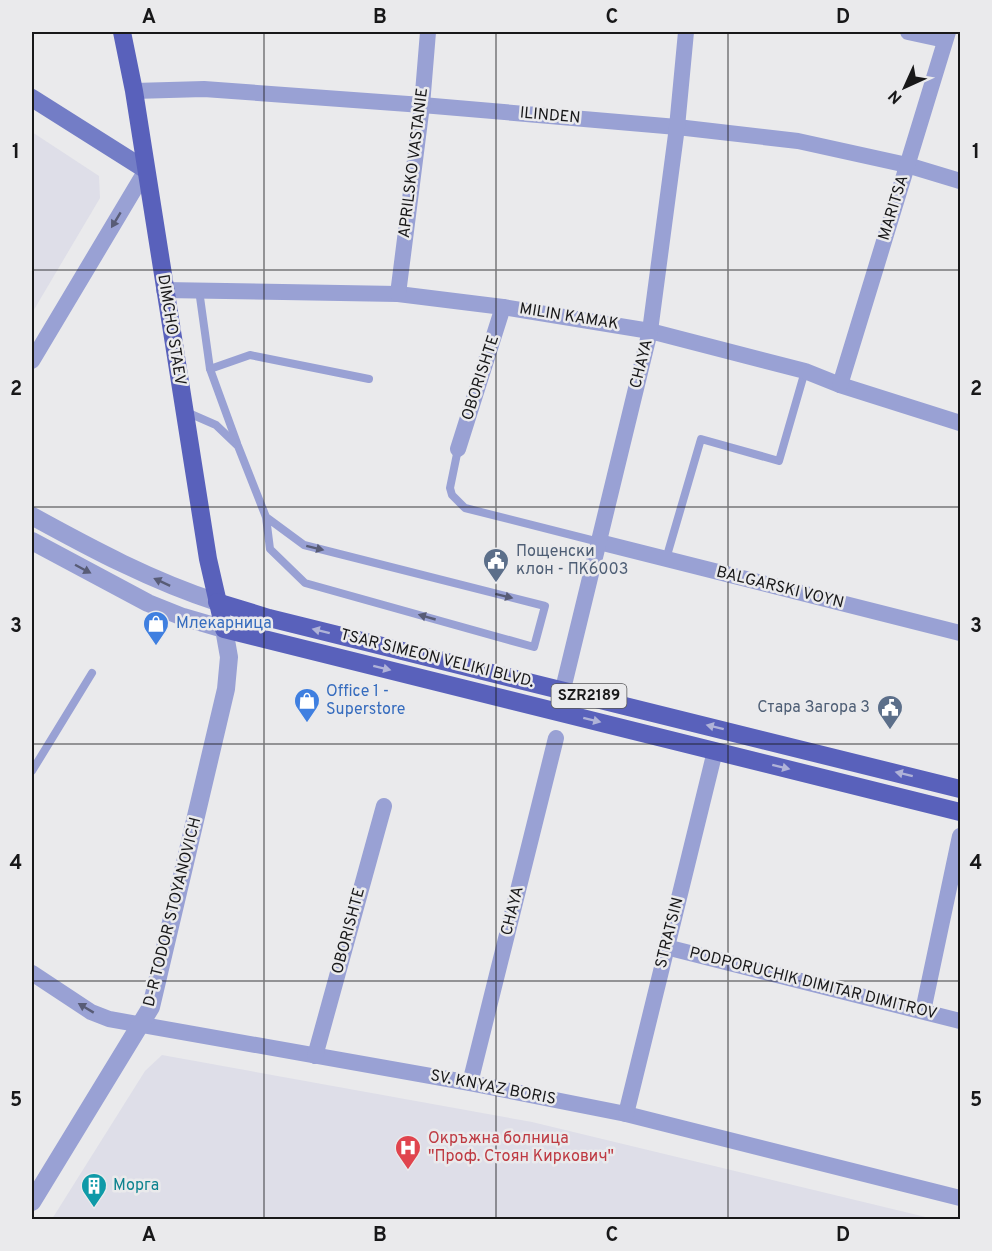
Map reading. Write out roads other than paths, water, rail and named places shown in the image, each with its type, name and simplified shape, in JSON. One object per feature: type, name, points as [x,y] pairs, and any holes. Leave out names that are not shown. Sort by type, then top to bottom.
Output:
[{"type":"main road","name":"DIMCHO STAEV","points":[[122,32],[134,91],[208,559],[224,629]]},
{"type":"main road","points":[[32,98],[146,170]]},
{"type":"main road","name":"TSAR SIMEON VELIKI BLVD.","points":[[217,602],[269,618],[960,789]]},
{"type":"main road","name":"TSAR SIMEON VELIKI BLVD.","points":[[224,629],[960,812]]},
{"type":"street","name":"APRILSKO VASTANIE","points":[[398,294],[422,105],[428,32]]},
{"type":"street","name":"CHAYA","points":[[563,690],[650,331],[677,127],[686,32]]},
{"type":"street","points":[[908,32],[946,36]]},
{"type":"street","name":"MARITSA","points":[[840,385],[946,36]]},
{"type":"street","name":"ILINDEN","points":[[134,91],[204,89],[677,127],[798,141],[907,165],[960,181]]},
{"type":"street","points":[[32,361],[146,170]]},
{"type":"street","name":"MILIN KAMAK","points":[[164,290],[398,294],[503,307],[650,331],[805,371],[840,385],[960,423]]},
{"type":"street","name":"OBORISHTE","points":[[458,449],[503,307]]},
{"type":"street","name":"TSAR SIMEON VELIKI BLVD.","points":[[32,516],[126,566],[176,589],[217,602]]},
{"type":"street","name":"TSAR SIMEON VELIKI BLVD.","points":[[32,542],[148,603],[183,617],[224,629]]},
{"type":"street","name":"BALGARSKI VOYN","points":[[599,542],[960,633]]},
{"type":"street","name":"D-R TODOR STOYANOVICH","points":[[32,1202],[152,1007],[226,689],[228,657],[224,629]]},
{"type":"street","name":"CHAYA","points":[[471,1083],[556,738]]},
{"type":"street","name":"STRATSIN","points":[[626,1114],[715,751]]},
{"type":"street","name":"OBORISHTE","points":[[315,1056],[384,807]]},
{"type":"street","points":[[923,1011],[960,836]]},
{"type":"street","name":"PODPORUCHIK DIMITAR DIMITROV","points":[[666,947],[960,1021]]},
{"type":"street","name":"SV. KNYAZ BORIS","points":[[32,974],[91,1012],[109,1019],[471,1083],[626,1114],[960,1198]]},
{"type":"lane","points":[[199,289],[210,369],[266,517],[270,549],[305,583],[534,647],[545,606],[304,545],[266,517]]},
{"type":"lane","points":[[210,369],[250,355],[369,380]]},
{"type":"lane","points":[[666,559],[701,440],[780,461],[805,371]]},
{"type":"lane","points":[[184,411],[216,424],[238,446]]},
{"type":"lane","points":[[458,449],[450,488],[452,495],[465,508],[599,542]]},
{"type":"lane","points":[[32,771],[34,759],[92,673]]},
{"type":"place","name":"Пощенски клон - ПК6003","points":[[496,584]]},
{"type":"place","name":"Млекарница","points":[[156,647]]},
{"type":"place","name":"Office 1 - Superstore","points":[[307,724]]},
{"type":"place","name":"Стара Загора 3","points":[[890,731]]},
{"type":"place","name":"Окръжна болница \"Проф. Стоян Киркович\"","points":[[408,1171]]},
{"type":"place","name":"Морга","points":[[94,1209]]}]
